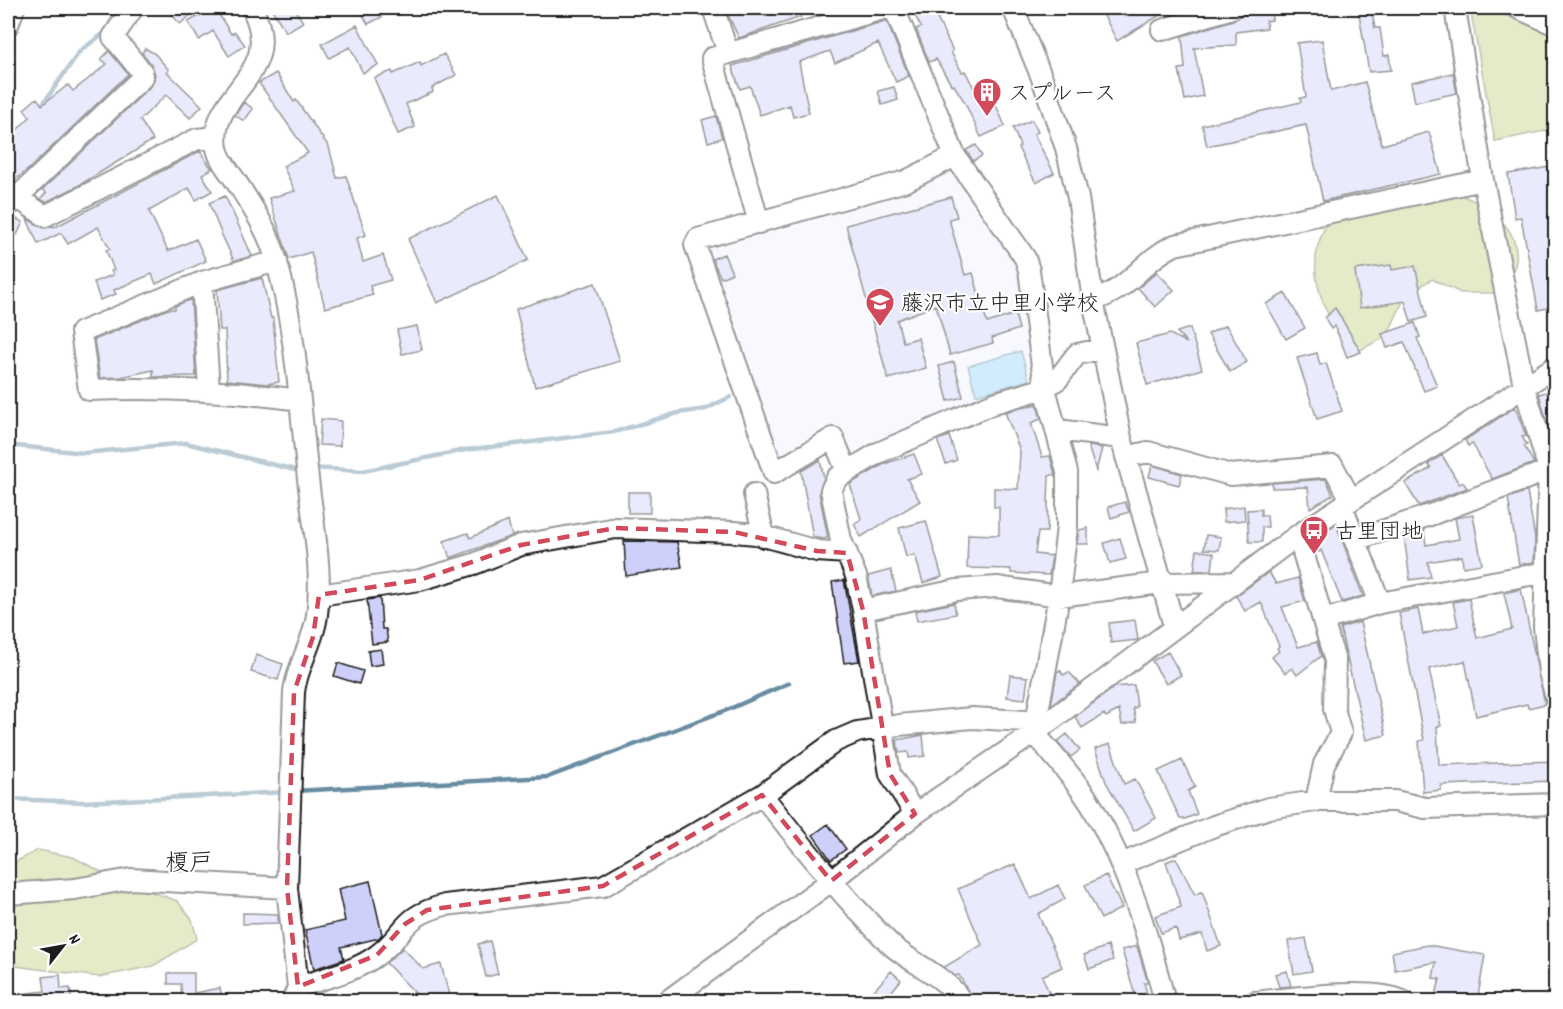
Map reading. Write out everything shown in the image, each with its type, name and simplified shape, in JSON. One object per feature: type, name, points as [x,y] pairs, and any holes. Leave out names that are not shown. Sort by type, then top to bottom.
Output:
[{"type":"street","points":[[8,24],[14,8]]},
{"type":"street","points":[[133,8],[113,37],[142,72],[142,77],[12,201],[45,216],[197,139],[216,137]]},
{"type":"street","points":[[252,8],[262,33],[262,48],[257,63],[220,119],[216,137],[221,157],[264,225],[284,288],[318,556],[319,595],[313,637],[295,680],[287,888],[295,994],[361,965],[377,955],[414,916],[427,910],[446,905],[603,886],[762,795],[836,741],[857,732],[881,727],[994,718],[1025,721],[1092,807],[1121,864],[1152,950],[1165,1002]]},
{"type":"street","points":[[713,8],[728,53]]},
{"type":"street","points":[[759,223],[712,58],[887,8]]},
{"type":"street","points":[[894,8],[955,156],[1025,258],[1029,270],[1045,388],[1068,472],[1067,527],[1059,596],[1034,733]]},
{"type":"street","points":[[1013,8],[1042,78],[1066,148],[1077,198],[1102,349],[1121,438],[1174,626]]},
{"type":"street","points":[[1162,30],[1232,8]]},
{"type":"street","points":[[1455,8],[1483,180],[1524,386],[1549,471],[1550,564],[1545,638],[1556,697]]},
{"type":"street","points":[[1518,8],[1556,24]]},
{"type":"street","points":[[847,471],[833,438],[774,474],[695,245],[698,239],[906,181],[955,156]]},
{"type":"street","points":[[1093,300],[1116,292],[1153,257],[1175,245],[1483,180]]},
{"type":"street","points":[[277,261],[202,282],[81,332],[89,390],[160,387],[209,389],[300,400]]},
{"type":"street","points":[[202,282],[209,389]]},
{"type":"street","points":[[915,814],[890,774],[864,610],[856,576],[841,540],[831,490],[837,478],[878,453],[994,403],[1045,388],[1058,379],[1077,354],[1102,349]]},
{"type":"street","points":[[666,1002],[831,881],[915,814],[1034,733],[1298,535],[1556,366]]},
{"type":"street","points":[[1058,430],[1121,438]]},
{"type":"street","points":[[1126,457],[1148,452],[1231,475],[1333,466],[1347,503],[1355,540],[1380,603]]},
{"type":"street","points":[[1355,540],[1549,471]]},
{"type":"street","points":[[754,494],[764,537]]},
{"type":"street","points":[[319,595],[420,580],[474,564],[520,544],[616,528],[734,532],[764,537],[817,551],[847,553]]},
{"type":"street","points":[[1298,535],[1335,661],[1334,709],[1341,733],[1324,764],[1316,801]]},
{"type":"street","points":[[1324,620],[1380,603],[1550,564]]},
{"type":"street","points":[[864,610],[957,590],[997,587],[1059,596],[1162,583],[1234,582]]},
{"type":"street","points":[[762,795],[831,881],[890,944],[939,977],[957,992],[962,1002]]},
{"type":"street","points":[[1121,864],[1214,826],[1269,808],[1316,801],[1395,801],[1425,808],[1556,804]]},
{"type":"street","points":[[8,894],[75,889],[131,879],[198,881],[287,888]]},
{"type":"street","points":[[1255,1002],[1314,996],[1395,996],[1405,1002]]},
{"type":"highlighted area","points":[[616,528],[734,532],[817,551],[847,553],[863,610],[890,774],[915,814],[831,881],[762,795],[603,886],[427,910],[405,924],[377,955],[298,987],[287,888],[294,692],[313,637],[319,595],[420,580],[521,545]]},
{"type":"shaded area","name":"藤沢市立中里小学校","points":[[950,162],[1022,260],[1036,379],[1029,386],[854,458],[847,455],[837,429],[779,462],[701,246]]},
{"type":"green space","points":[[1470,8],[1490,8],[1555,37],[1555,129],[1495,141]]},
{"type":"green space","points":[[1447,190],[1483,206],[1504,224],[1512,235],[1516,247],[1516,261],[1507,293],[1461,293],[1432,279],[1406,295],[1387,336],[1349,356],[1322,301],[1317,283],[1315,266],[1317,248],[1324,229],[1336,209]]},
{"type":"green space","points":[[38,850],[73,857],[113,878],[177,901],[192,919],[197,939],[153,966],[99,977],[8,965],[8,866]]},
{"type":"water","points":[[1021,351],[1029,380],[976,395],[968,366]]},
{"type":"building","points":[[166,8],[199,8],[180,24]]},
{"type":"building","points":[[213,8],[231,34],[235,32],[245,45],[229,56],[213,31],[199,40],[188,22]]},
{"type":"building","points":[[271,8],[294,8],[303,22],[286,32]]},
{"type":"building","points":[[359,8],[377,8],[382,17],[368,24]]},
{"type":"building","points":[[737,8],[797,8],[801,17],[739,38],[727,13]]},
{"type":"building","points":[[911,8],[932,8],[962,72],[965,71],[982,103],[993,98],[1005,126],[981,137],[964,101],[936,59],[929,62],[916,29],[921,27]]},
{"type":"building","points":[[1100,8],[1194,8],[1171,15],[1170,9],[1117,41]]},
{"type":"building","points":[[1259,8],[1271,8],[1272,20],[1266,21],[1267,28],[1236,32],[1236,45],[1194,48],[1203,96],[1185,100],[1179,69],[1185,68],[1182,36],[1242,15],[1259,12]]},
{"type":"building","points":[[1358,8],[1371,8],[1375,28],[1380,28],[1384,56],[1389,55],[1391,70],[1369,72]]},
{"type":"building","points":[[887,22],[909,76],[896,82],[878,43],[835,63],[830,51],[799,62],[809,113],[793,117],[790,105],[760,115],[750,86],[740,89],[732,66]]},
{"type":"building","points":[[357,25],[378,65],[363,73],[350,47],[329,58],[322,44]]},
{"type":"building","points":[[1322,40],[1331,91],[1365,82],[1382,145],[1429,132],[1441,174],[1323,201],[1306,125],[1207,146],[1202,125],[1301,102],[1300,98],[1306,97],[1297,43]]},
{"type":"building","points":[[145,48],[155,54],[169,70],[167,72],[202,106],[190,118],[166,95],[140,120],[153,140],[78,186],[46,202],[40,199],[46,193],[43,189],[152,85],[155,75],[152,65],[142,53]]},
{"type":"building","points":[[109,51],[128,74],[14,181],[8,174],[8,139],[30,117],[24,109],[37,98],[42,105],[68,85],[73,91],[107,64],[101,59]]},
{"type":"building","points":[[444,54],[456,75],[432,88],[433,92],[406,104],[415,127],[398,134],[374,78],[392,71],[393,74],[420,62],[421,66]]},
{"type":"building","points":[[276,73],[294,102],[296,100],[329,147],[337,178],[346,176],[366,235],[357,238],[363,262],[383,255],[391,280],[370,286],[373,295],[325,308],[311,252],[289,259],[269,198],[295,191],[283,166],[308,153],[259,83]]},
{"type":"building","points":[[1453,73],[1457,93],[1415,102],[1411,82]]},
{"type":"building","points":[[894,87],[898,100],[882,105],[878,91]]},
{"type":"building","points":[[244,102],[253,109],[244,121],[235,115]]},
{"type":"building","points":[[716,116],[722,138],[708,142],[702,120]]},
{"type":"building","points":[[1032,120],[1038,132],[1034,134],[1054,173],[1036,183],[1018,148],[1020,146],[1013,128]]},
{"type":"building","points":[[976,145],[982,156],[973,161],[966,150]]},
{"type":"building","points":[[200,151],[212,169],[202,174],[212,191],[196,200],[189,188],[149,211],[168,251],[196,239],[206,261],[156,284],[152,274],[114,290],[116,294],[100,300],[94,282],[113,275],[111,271],[114,270],[106,250],[110,249],[98,227],[68,244],[61,233],[38,244],[27,219],[44,228],[57,226]]},
{"type":"building","points":[[1556,166],[1556,306],[1538,310],[1521,217],[1515,218],[1508,174]]},
{"type":"building","points":[[498,195],[528,260],[437,303],[408,239]]},
{"type":"building","points":[[225,196],[252,256],[234,261],[221,233],[209,203]]},
{"type":"building","points":[[951,197],[957,217],[949,219],[965,275],[973,273],[987,323],[1015,314],[1019,329],[992,338],[993,343],[950,355],[936,305],[897,320],[903,342],[918,338],[926,368],[888,379],[846,225]]},
{"type":"building","points":[[12,217],[23,222],[17,235],[8,231],[8,218]]},
{"type":"building","points":[[724,254],[732,273],[721,278],[712,259]]},
{"type":"building","points":[[1391,265],[1392,270],[1415,266],[1427,317],[1411,322],[1405,301],[1360,308],[1355,270]]},
{"type":"building","points":[[1157,272],[1174,290],[1155,307],[1138,288]]},
{"type":"building","points":[[262,278],[271,318],[273,318],[279,382],[267,384],[227,380],[225,330],[220,330],[217,290]]},
{"type":"building","points":[[595,283],[620,361],[535,387],[516,309]]},
{"type":"building","points":[[1285,293],[1305,328],[1286,339],[1266,304]]},
{"type":"building","points":[[191,299],[196,376],[153,377],[153,370],[121,377],[100,378],[94,340],[168,309],[175,309],[175,306]]},
{"type":"building","points":[[1335,308],[1361,352],[1347,357],[1335,326],[1331,329],[1325,318]]},
{"type":"building","points":[[1415,323],[1420,337],[1417,338],[1437,386],[1424,391],[1404,342],[1387,348],[1382,334]]},
{"type":"building","points":[[1226,325],[1247,362],[1230,372],[1208,334]]},
{"type":"building","points":[[417,326],[422,350],[402,354],[397,330]]},
{"type":"building","points":[[1190,328],[1202,369],[1147,385],[1136,343],[1170,334],[1187,343],[1177,332]]},
{"type":"building","points":[[1317,353],[1320,365],[1326,363],[1342,411],[1317,419],[1297,358]]},
{"type":"building","points":[[954,362],[963,397],[948,401],[939,366]]},
{"type":"building","points":[[1556,389],[1556,427],[1549,429],[1539,394]]},
{"type":"building","points":[[1037,404],[1041,419],[1031,423],[1042,457],[1050,456],[1055,474],[1049,476],[1047,532],[1038,532],[1035,554],[1052,556],[1049,575],[1011,573],[1011,569],[967,568],[968,534],[999,535],[999,507],[994,507],[994,488],[1018,489],[1020,451],[1005,412]]},
{"type":"building","points":[[1515,407],[1526,436],[1522,437],[1527,445],[1524,446],[1534,463],[1492,479],[1472,443],[1468,446],[1465,440]]},
{"type":"building","points":[[321,419],[341,421],[340,446],[319,445]]},
{"type":"building","points":[[949,436],[957,460],[946,464],[937,440]]},
{"type":"building","points":[[1088,446],[1102,448],[1096,471]]},
{"type":"building","points":[[914,454],[922,474],[907,479],[920,501],[861,537],[854,524],[861,519],[850,484],[884,464]]},
{"type":"building","points":[[1442,455],[1459,484],[1463,482],[1467,488],[1419,506],[1405,483],[1431,468],[1428,464]]},
{"type":"building","points":[[820,460],[824,478],[819,492],[828,538],[823,539],[813,537],[801,471]]},
{"type":"building","points":[[1152,465],[1182,474],[1179,485],[1149,477]]},
{"type":"building","points":[[1326,479],[1333,495],[1310,508],[1308,487],[1272,488],[1272,483]]},
{"type":"building","points":[[1527,491],[1535,538],[1534,562],[1519,565],[1508,498]]},
{"type":"building","points":[[628,492],[650,492],[650,513],[628,513]]},
{"type":"building","points":[[1125,502],[1129,512],[1111,518],[1108,507]]},
{"type":"building","points":[[1244,506],[1245,520],[1224,522],[1223,509]]},
{"type":"building","points":[[1261,509],[1261,515],[1267,515],[1268,527],[1262,527],[1262,542],[1249,542],[1247,510]]},
{"type":"building","points":[[1473,515],[1482,564],[1463,567],[1462,556],[1428,562],[1431,577],[1410,580],[1404,536],[1424,530],[1426,545],[1459,539],[1455,518]]},
{"type":"building","points":[[508,521],[512,536],[450,558],[444,541],[468,533],[470,538]]},
{"type":"building","points":[[926,521],[942,577],[923,583],[915,555],[906,557],[899,528]]},
{"type":"building","points":[[1336,524],[1363,596],[1342,602],[1321,550],[1319,552],[1312,540]]},
{"type":"building","points":[[1088,528],[1088,544],[1077,544],[1079,530]]},
{"type":"building","points":[[1206,535],[1221,537],[1219,550],[1204,549]]},
{"type":"building","points":[[1120,538],[1126,559],[1110,563],[1104,543]]},
{"type":"building","points":[[624,541],[677,542],[682,567],[626,576]]},
{"type":"building","points":[[1197,550],[1214,553],[1212,570],[1194,571]]},
{"type":"building","points":[[891,570],[896,591],[872,596],[868,576]]},
{"type":"building","points":[[1269,572],[1276,584],[1298,578],[1305,601],[1282,607],[1298,647],[1317,642],[1321,656],[1297,675],[1292,668],[1285,673],[1272,657],[1279,651],[1277,648],[1279,646],[1261,602],[1245,611],[1236,596]]},
{"type":"building","points":[[844,580],[859,661],[844,663],[832,582]]},
{"type":"building","points":[[1521,589],[1545,704],[1528,708],[1527,704],[1476,716],[1465,661],[1429,669],[1441,726],[1437,727],[1439,765],[1556,761],[1556,781],[1441,785],[1441,790],[1423,792],[1419,741],[1424,740],[1399,613],[1418,609],[1423,634],[1458,626],[1453,602],[1469,599],[1477,638],[1512,629],[1504,593]]},
{"type":"building","points":[[380,598],[382,629],[386,629],[388,642],[372,644],[367,600]]},
{"type":"building","points":[[954,603],[956,614],[917,621],[915,611]]},
{"type":"building","points":[[1135,620],[1138,640],[1111,643],[1109,623]]},
{"type":"building","points":[[1360,622],[1386,735],[1366,740],[1340,628]]},
{"type":"building","points":[[381,649],[383,664],[370,666],[368,651]]},
{"type":"building","points":[[1168,652],[1181,675],[1166,684],[1152,661]]},
{"type":"building","points":[[256,655],[283,664],[278,680],[251,672]]},
{"type":"building","points":[[338,663],[363,671],[359,684],[334,676]]},
{"type":"building","points":[[1060,670],[1063,675],[1069,672],[1080,684],[1051,705],[1057,672]]},
{"type":"building","points":[[1010,675],[1028,677],[1025,699],[1007,697]]},
{"type":"building","points":[[1134,685],[1137,707],[1133,708],[1136,722],[1122,725],[1119,710],[1106,717],[1104,714],[1082,728],[1075,717],[1115,687]]},
{"type":"building","points":[[1067,734],[1080,750],[1071,757],[1057,742]]},
{"type":"building","points":[[923,735],[925,756],[909,758],[908,752],[899,753],[897,740]]},
{"type":"building","points":[[1110,744],[1124,784],[1135,779],[1156,818],[1134,831],[1106,782],[1095,749]]},
{"type":"building","points":[[1182,760],[1195,787],[1188,791],[1197,814],[1185,819],[1180,819],[1158,771]]},
{"type":"building","points":[[828,824],[846,849],[831,860],[813,835]]},
{"type":"building","points":[[1176,858],[1195,895],[1202,891],[1221,946],[1207,951],[1202,934],[1179,940],[1176,928],[1161,933],[1155,916],[1181,907],[1166,862]]},
{"type":"building","points":[[1015,864],[1031,899],[1058,885],[1065,899],[1038,914],[1062,967],[1042,976],[1053,1002],[974,1002],[959,975],[955,976],[944,967],[982,945],[958,889]]},
{"type":"building","points":[[1106,875],[1122,908],[1101,919],[1085,885]]},
{"type":"building","points":[[370,881],[382,934],[379,938],[341,947],[344,959],[314,969],[305,930],[345,921],[338,889]]},
{"type":"building","points":[[243,913],[278,914],[278,923],[243,924]]},
{"type":"building","points":[[1306,938],[1312,971],[1294,974],[1288,941]]},
{"type":"building","points":[[490,941],[498,974],[486,977],[478,944]]},
{"type":"building","points":[[1428,945],[1485,955],[1477,1002],[1444,1002],[1435,999],[1440,979],[1433,978],[1436,962],[1395,970],[1392,952]]},
{"type":"building","points":[[1108,946],[1113,960],[1089,969],[1084,955]]},
{"type":"building","points":[[1137,946],[1148,983],[1144,983],[1148,996],[1136,999],[1122,950]]},
{"type":"building","points":[[403,948],[423,969],[441,964],[451,1002],[424,1002],[386,963]]},
{"type":"building","points":[[891,971],[901,980],[883,1002],[864,1002]]},
{"type":"building","points":[[1287,971],[1291,986],[1279,987],[1275,974]]},
{"type":"building","points":[[168,973],[194,973],[194,993],[220,988],[223,1002],[182,1002],[181,984],[168,984]]},
{"type":"building","points":[[60,975],[61,989],[70,988],[72,1002],[22,1002],[21,994],[45,991],[43,977]]},
{"type":"waterway","points":[[40,108],[80,51],[104,33],[119,8]]},
{"type":"waterway","points":[[312,468],[363,471],[465,450],[614,432],[678,413],[706,409],[730,397]]},
{"type":"waterway","points":[[8,445],[84,453],[186,443],[295,470],[303,469]]},
{"type":"waterway","points":[[294,791],[548,777],[727,710],[789,683]]},
{"type":"waterway","points":[[8,799],[83,802],[286,792]]},
{"type":"place","name":"スプルース","points":[[987,118]]},
{"type":"place","name":"藤沢市立中里小学校","points":[[880,328]]},
{"type":"place","name":"古里団地","points":[[1314,556]]},
{"type":"district","name":"榎戸","points":[[189,862]]}]
